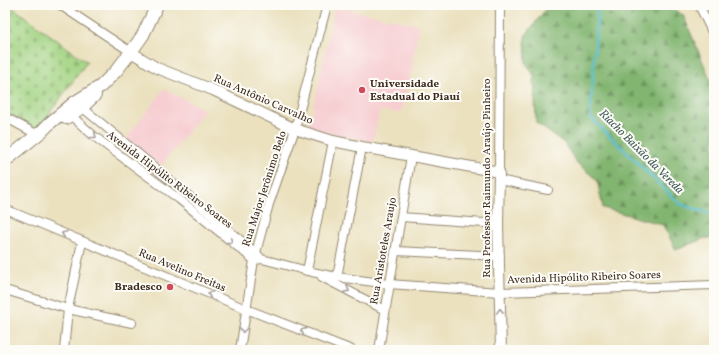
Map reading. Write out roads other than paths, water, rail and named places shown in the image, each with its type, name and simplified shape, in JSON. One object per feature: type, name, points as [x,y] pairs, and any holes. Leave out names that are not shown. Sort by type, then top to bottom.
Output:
[{"type":"main road","points":[[5,161],[67,113],[95,95],[101,86],[116,71],[143,35],[157,5]]},
{"type":"street","name":"Rua Antônio Carvalho","points":[[60,5],[157,68],[213,90],[295,129],[334,141],[411,156],[499,176],[548,190]]},
{"type":"street","name":"Rua Major Jerônimo Belo","points":[[240,350],[246,309],[269,204],[295,129],[327,5]]},
{"type":"street","name":"Rua Professor Raimundo Araújo Pinheiro","points":[[500,5],[498,224],[500,256],[501,350]]},
{"type":"street","points":[[699,5],[714,36]]},
{"type":"street","name":"Avenida Hipólito Ribeiro Soares","points":[[78,105],[170,180],[257,257]]},
{"type":"street","name":"Avenida Hipólito Ribeiro Soares","points":[[67,113],[95,137],[257,257],[310,272],[389,284],[500,292],[714,285]]},
{"type":"street","points":[[5,116],[40,133]]},
{"type":"street","points":[[310,272],[334,141]]},
{"type":"street","points":[[337,277],[362,147]]},
{"type":"street","name":"Rua Aristoteles Araujo","points":[[379,350],[411,156]]},
{"type":"street","points":[[163,187],[170,180]]},
{"type":"street","name":"Rua Avelino Freitas","points":[[5,209],[246,309],[352,350]]},
{"type":"street","points":[[401,217],[498,224]]},
{"type":"street","points":[[64,350],[68,309],[82,242]]},
{"type":"street","points":[[396,251],[500,256]]},
{"type":"street","name":"Avenida Hipólito Ribeiro Soares","points":[[310,272],[385,310]]},
{"type":"street","points":[[5,290],[68,309],[132,323]]},
{"type":"waterway","name":"Riacho Baixão da Vereda","points":[[598,5],[590,117],[680,204],[714,215]]},
{"type":"place","name":"Universidade Estadual do Piauí","points":[[362,90]]},
{"type":"place","name":"Bradesco","points":[[170,287]]}]
